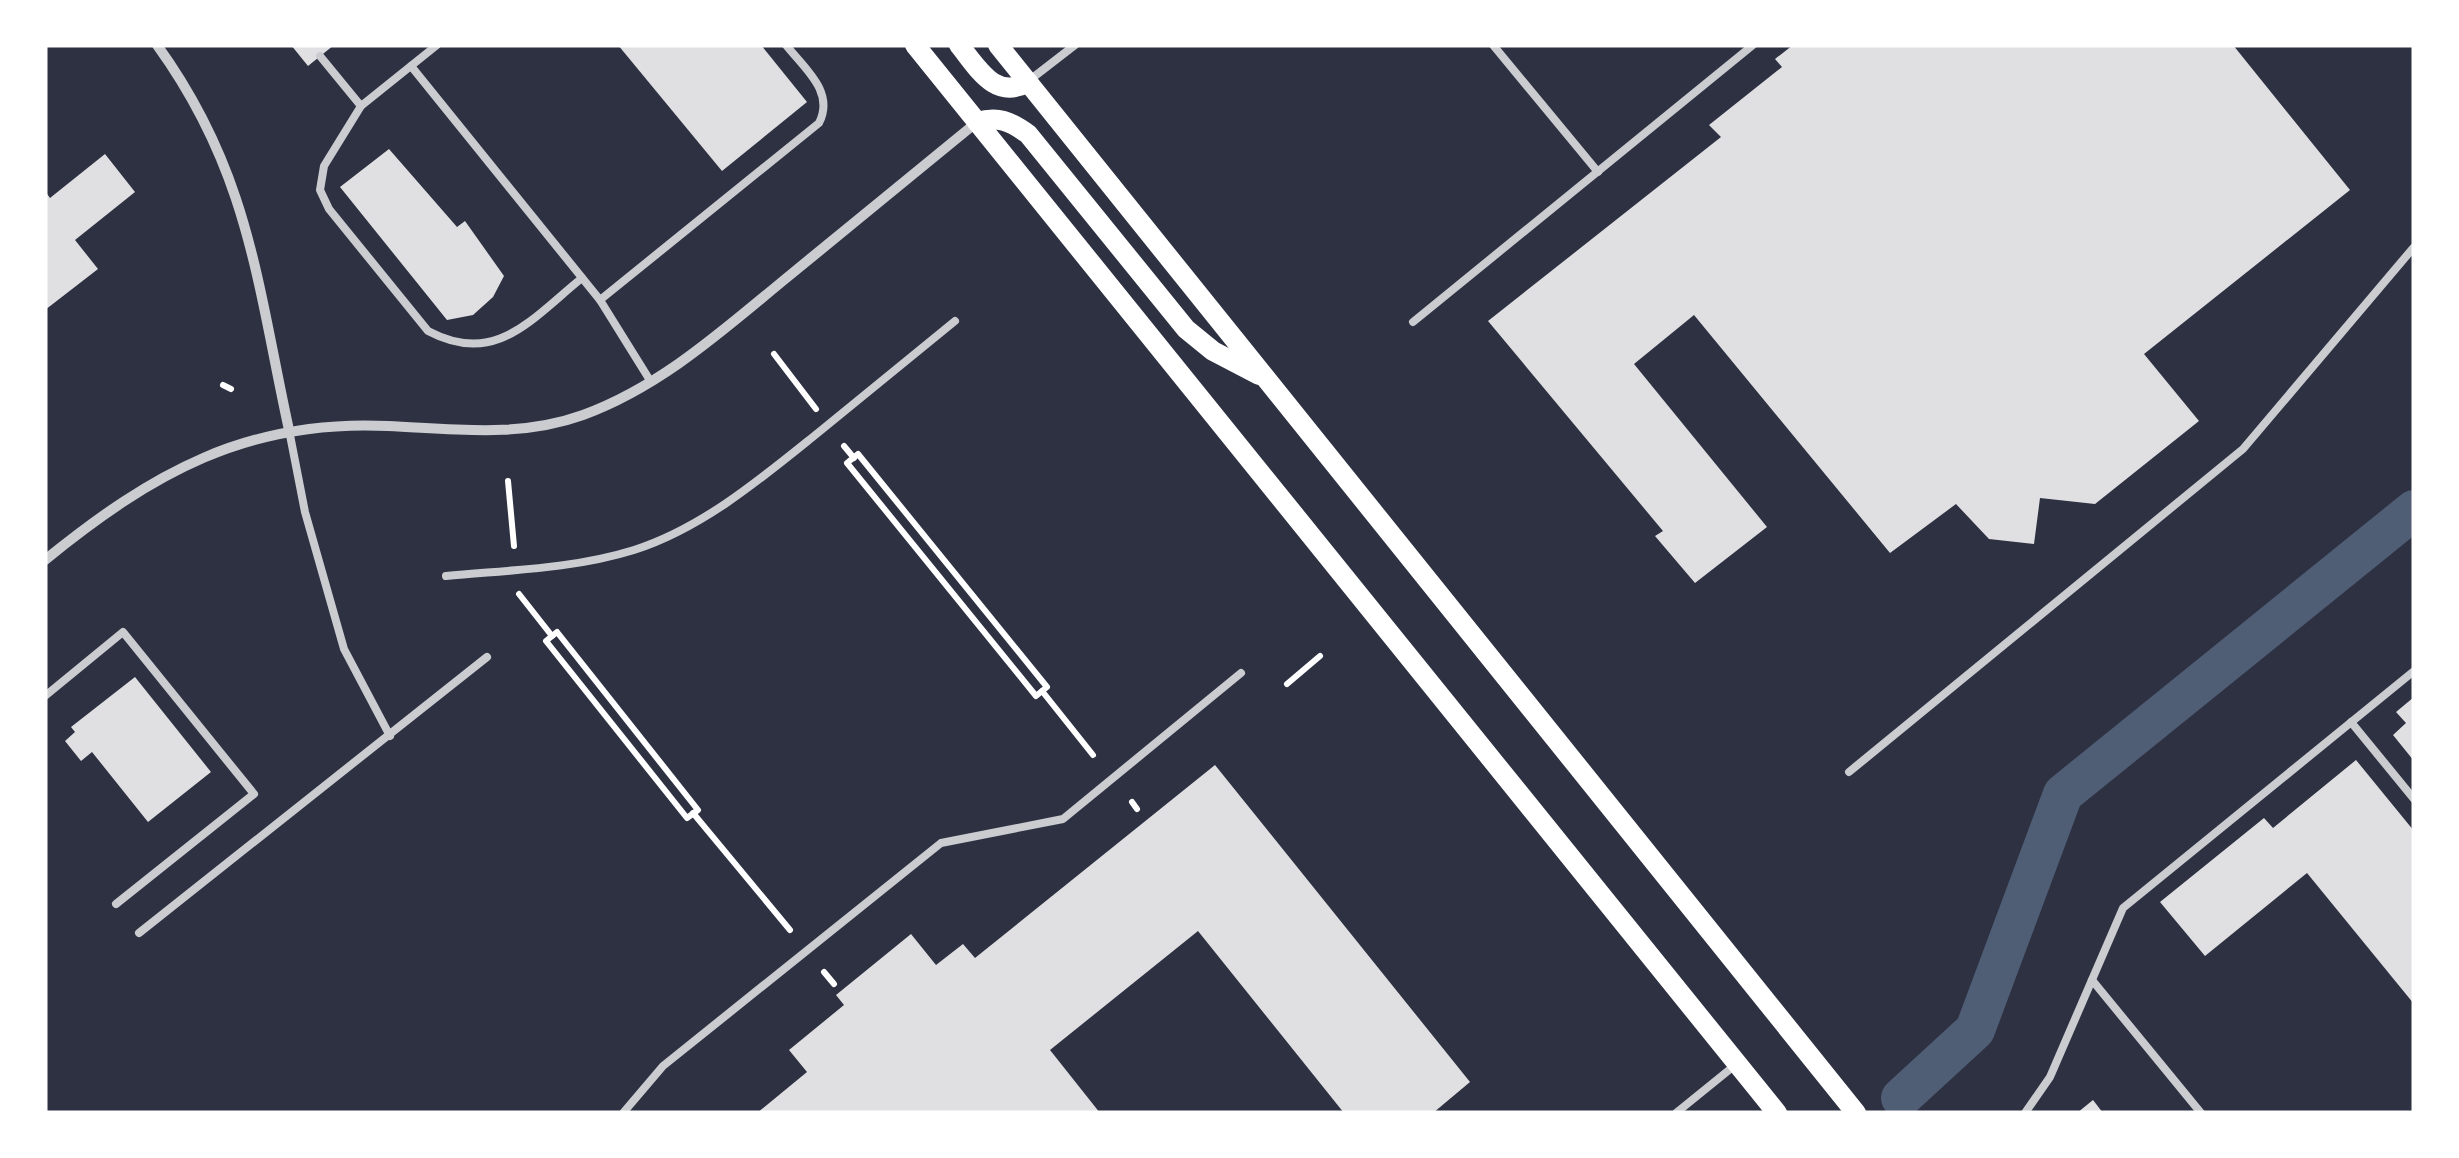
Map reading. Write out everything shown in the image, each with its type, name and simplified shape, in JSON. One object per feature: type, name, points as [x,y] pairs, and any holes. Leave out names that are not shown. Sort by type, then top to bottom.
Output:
[{"type":"main road","points":[[915,45],[1777,1113]]},
{"type":"main road","points":[[960,45],[988,81],[998,87],[1018,88],[1028,82]]},
{"type":"main road","points":[[998,45],[1856,1113]]},
{"type":"main road","points":[[977,122],[992,117],[1028,134],[1186,329],[1226,358],[1266,378]]},
{"type":"street","points":[[157,45],[196,103],[233,183],[258,268],[289,430]]},
{"type":"street","points":[[45,560],[106,512],[180,468],[256,437],[289,430],[359,425],[512,431],[582,415],[651,382],[720,332],[977,122]]},
{"type":"lane","points":[[437,45],[361,106],[324,166],[320,190],[329,209],[428,331],[450,342],[474,346],[501,340],[582,278]]},
{"type":"lane","points":[[600,300],[819,123],[826,110],[825,94],[786,45]]},
{"type":"lane","points":[[1028,82],[1074,45]]},
{"type":"lane","points":[[1493,45],[1598,172]]},
{"type":"lane","points":[[1413,322],[1753,45]]},
{"type":"lane","points":[[320,56],[361,106]]},
{"type":"lane","points":[[410,66],[600,300],[651,382]]},
{"type":"lane","points":[[1849,772],[2244,449],[2414,248]]},
{"type":"lane","points":[[446,576],[580,564],[637,549],[688,525],[775,467],[954,321]]},
{"type":"lane","points":[[289,430],[305,512],[344,649],[390,736]]},
{"type":"lane","points":[[45,696],[123,632],[254,794],[116,904]]},
{"type":"lane","points":[[139,933],[487,657]]},
{"type":"lane","points":[[2025,1113],[2050,1077],[2123,908],[2414,671]]},
{"type":"lane","points":[[622,1113],[662,1066],[941,843],[1063,819],[1241,674]]},
{"type":"lane","points":[[2351,722],[2414,800]]},
{"type":"lane","points":[[2092,980],[2201,1113]]},
{"type":"lane","points":[[1676,1113],[1737,1064]]},
{"type":"path","points":[[774,354],[816,409]]},
{"type":"path","points":[[844,446],[854,458]]},
{"type":"path","points":[[858,454],[1035,671],[1047,687],[1036,696],[847,463],[854,458],[858,454]]},
{"type":"path","points":[[508,481],[514,546]]},
{"type":"path","points":[[519,594],[552,636]]},
{"type":"path","points":[[557,632],[698,810],[688,818],[546,640],[552,636],[557,632]]},
{"type":"path","points":[[1287,684],[1320,656]]},
{"type":"path","points":[[1042,691],[1093,755]]},
{"type":"path","points":[[693,813],[790,930]]},
{"type":"path","points":[[824,972],[834,984]]},
{"type":"building","points":[[291,45],[334,45],[308,66]]},
{"type":"building","points":[[618,45],[761,45],[807,102],[722,171]]},
{"type":"building","points":[[1793,45],[2233,45],[2350,190],[2144,354],[2199,421],[2095,504],[2040,498],[2034,544],[1989,539],[1956,504],[1890,553],[1694,315],[1634,364],[1767,527],[1695,583],[1655,536],[1663,531],[1488,321],[1721,137],[1709,125],[1782,67],[1775,59]]},
{"type":"building","points":[[389,149],[457,227],[465,221],[504,276],[493,297],[473,315],[447,320],[340,187]]},
{"type":"building","points":[[105,154],[135,192],[75,240],[98,269],[45,310],[45,191],[50,198]]},
{"type":"building","points":[[135,677],[211,772],[148,822],[92,752],[81,761],[65,741],[75,732],[71,727]]},
{"type":"building","points":[[2414,697],[2414,761],[2393,735],[2406,723],[2396,712]]},
{"type":"building","points":[[2356,760],[2414,831],[2414,1004],[2307,873],[2205,956],[2160,902],[2264,818],[2273,828]]},
{"type":"building","points":[[1215,765],[1470,1082],[1433,1113],[1344,1113],[1198,931],[1050,1050],[1100,1113],[757,1113],[807,1072],[789,1050],[844,1005],[836,995],[911,934],[936,965],[963,944],[975,958]]},
{"type":"building","points":[[2093,1100],[2103,1113],[2077,1113]]},
{"type":"waterway","points":[[1901,1098],[1975,1030],[2063,794],[2414,510]]}]
